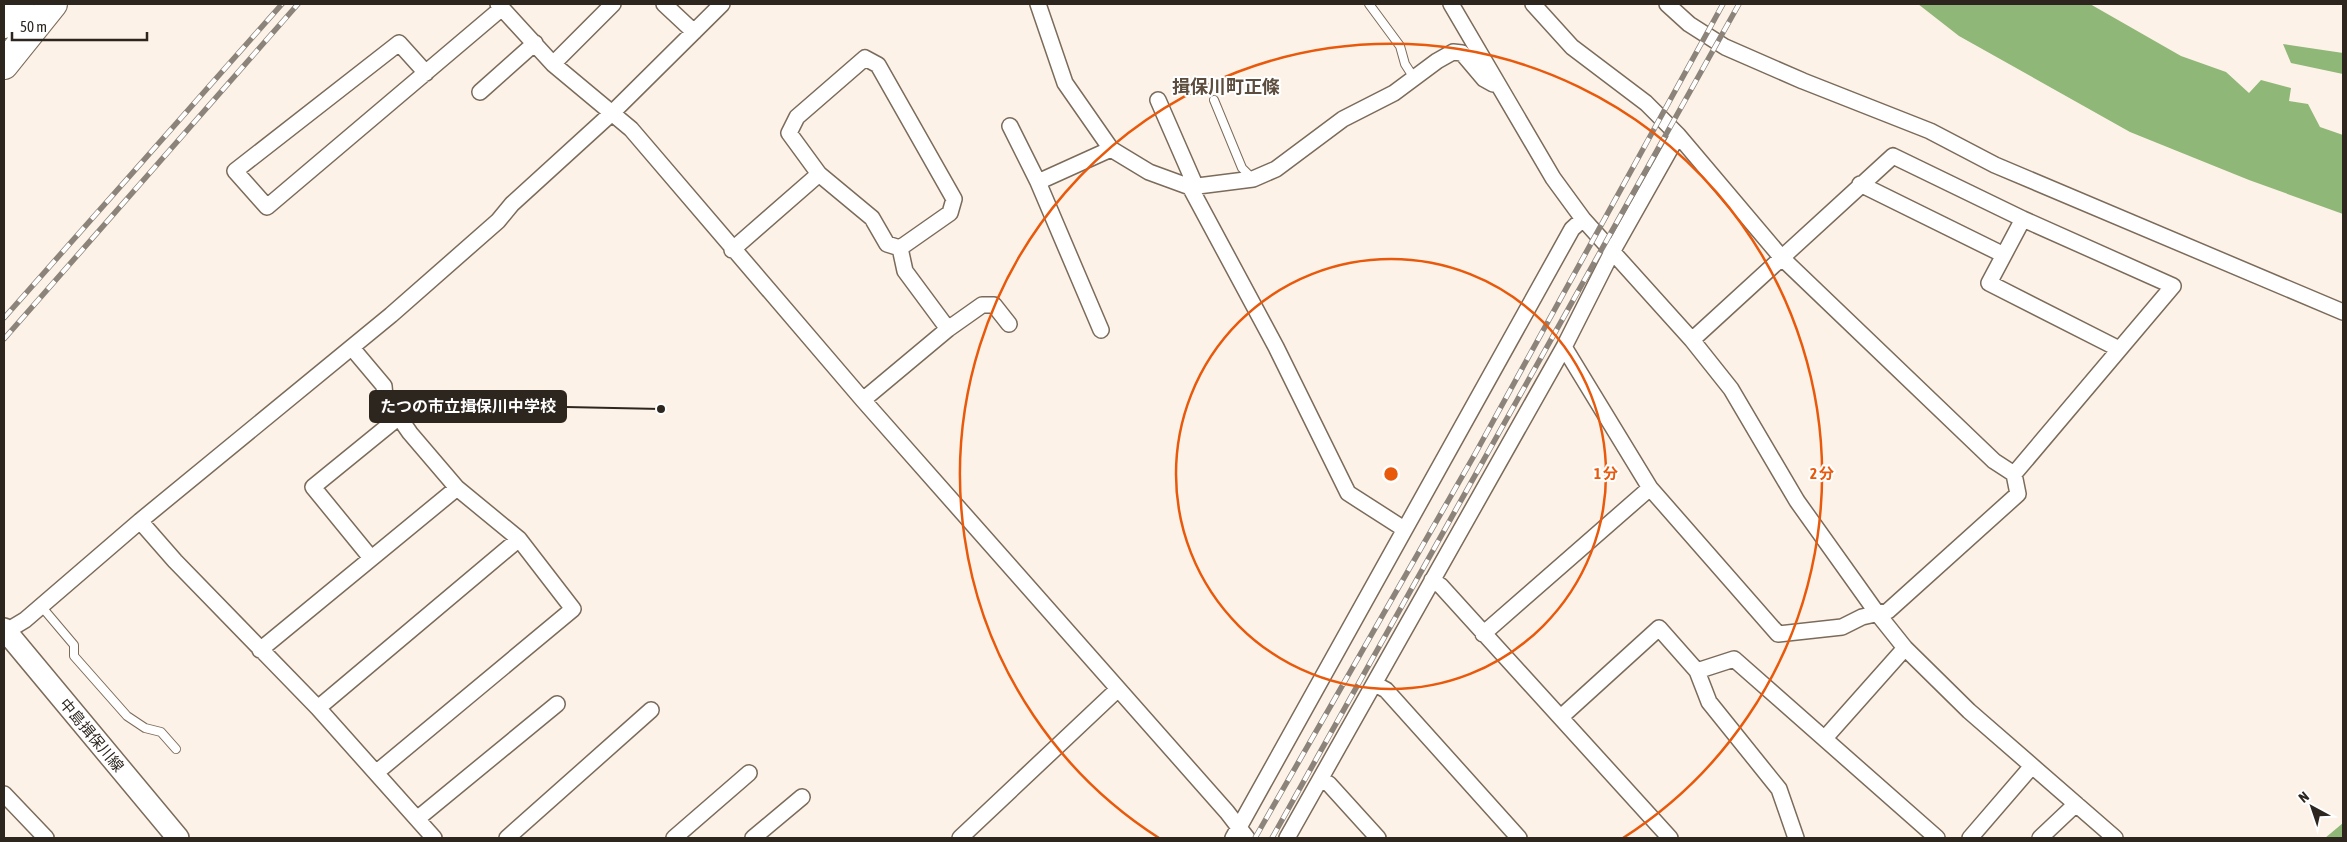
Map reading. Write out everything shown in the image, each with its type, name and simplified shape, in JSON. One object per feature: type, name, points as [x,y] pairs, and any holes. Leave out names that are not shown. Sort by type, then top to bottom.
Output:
[{"type":"highway","points":[[4,24],[20,4]]},
{"type":"highway","points":[[4,65],[53,4]]},
{"type":"main road","name":"中島揖保川線","points":[[4,631],[178,838]]},
{"type":"street","points":[[553,64],[613,4]]},
{"type":"street","points":[[664,4],[694,32]]},
{"type":"street","points":[[4,631],[41,606],[140,521],[352,348],[498,221],[512,204],[613,112],[722,4]]},
{"type":"street","points":[[1038,4],[1065,83],[1112,148],[1149,172],[1193,187],[1253,179],[1276,169],[1343,118],[1394,94],[1453,52],[1462,53],[1484,79],[1498,87]]},
{"type":"street","points":[[1451,4],[1553,178],[1583,219],[1692,340],[1731,389],[1797,501],[1877,613],[1905,648],[1969,711],[2115,838]]},
{"type":"street","points":[[1533,4],[1572,47],[1646,103],[1678,135],[1782,258],[1994,462],[2014,474],[2018,494],[1888,610],[1862,617],[1842,627],[1778,634],[1650,488],[1564,347]]},
{"type":"street","points":[[1667,4],[1690,24],[1725,46],[1803,81],[1930,131],[1995,165],[2343,312]]},
{"type":"street","points":[[426,73],[399,43],[235,171],[267,207],[426,73],[500,6],[553,64],[613,112],[631,129],[732,250],[1117,690],[1240,835],[1404,529],[1572,229],[1583,219]]},
{"type":"street","points":[[480,92],[535,43]]},
{"type":"street","points":[[865,58],[878,65],[954,199],[950,212],[900,248],[887,244],[872,218],[819,174],[789,133],[797,117],[865,58]]},
{"type":"street","points":[[1158,100],[1193,187],[1276,346],[1348,493],[1404,529]]},
{"type":"street","points":[[1010,126],[1038,182],[1101,330]]},
{"type":"street","points":[[1287,838],[1564,347],[1612,252],[1678,135]]},
{"type":"street","points":[[1038,182],[1112,148]]},
{"type":"street","points":[[1692,340],[1860,184],[1893,156],[2023,219],[2172,286],[2014,474]]},
{"type":"street","points":[[732,250],[819,174]]},
{"type":"street","points":[[1860,184],[2004,255]]},
{"type":"street","points":[[2023,219],[1989,283],[2119,349]]},
{"type":"street","points":[[900,248],[905,272],[948,329]]},
{"type":"street","points":[[862,400],[948,329],[982,305],[994,305],[1009,324]]},
{"type":"street","points":[[352,348],[384,386],[385,397],[399,417],[457,488],[519,539],[573,609],[377,772]]},
{"type":"street","points":[[372,558],[313,487],[399,417]]},
{"type":"street","points":[[260,650],[457,488]]},
{"type":"street","points":[[1483,634],[1650,488]]},
{"type":"street","points":[[140,521],[175,561],[318,708],[434,838]]},
{"type":"street","points":[[318,708],[519,539]]},
{"type":"street","points":[[1432,580],[1440,586],[1561,717],[1670,838]]},
{"type":"street","points":[[1561,717],[1659,628],[1697,671],[1709,702],[1779,789],[1796,838]]},
{"type":"street","points":[[1825,738],[1905,648]]},
{"type":"street","points":[[1697,671],[1734,659],[1937,838]]},
{"type":"street","points":[[1375,684],[1386,690],[1519,838]]},
{"type":"street","points":[[960,838],[1117,690]]},
{"type":"street","points":[[417,819],[557,704]]},
{"type":"street","points":[[507,838],[651,710]]},
{"type":"street","points":[[1970,838],[2032,766]]},
{"type":"street","points":[[674,838],[749,773]]},
{"type":"street","points":[[1321,780],[1329,784],[1378,838]]},
{"type":"street","points":[[4,794],[46,838]]},
{"type":"street","points":[[753,838],[802,797]]},
{"type":"street","points":[[2040,838],[2076,804]]},
{"type":"lane","points":[[1368,4],[1400,46],[1405,64],[1414,78]]},
{"type":"lane","points":[[1214,100],[1242,168],[1253,179]]},
{"type":"lane","points":[[41,606],[74,645],[74,656],[127,716],[145,728],[161,732],[176,750]]},
{"type":"shaded area","points":[[1918,4],[2090,4],[2181,56],[2226,72],[2249,93],[2261,80],[2291,88],[2289,101],[2308,104],[2320,127],[2343,135],[2343,214],[2249,180],[2130,132],[1959,36]]},
{"type":"shaded area","points":[[2283,44],[2343,53],[2343,74],[2291,63]]},
{"type":"shaded area","points":[[2343,823],[2343,838],[2325,838]]},
{"type":"railway","points":[[4,318],[282,4]]},
{"type":"railway","points":[[4,339],[298,4]]},
{"type":"railway","points":[[1255,838],[1475,454],[1723,4]]},
{"type":"railway","points":[[1272,838],[1739,4]]},
{"type":"place","name":"たつの市立揖保川中学校","points":[[661,409]]},
{"type":"district","name":"揖保川町正條","points":[[1226,86]]}]
